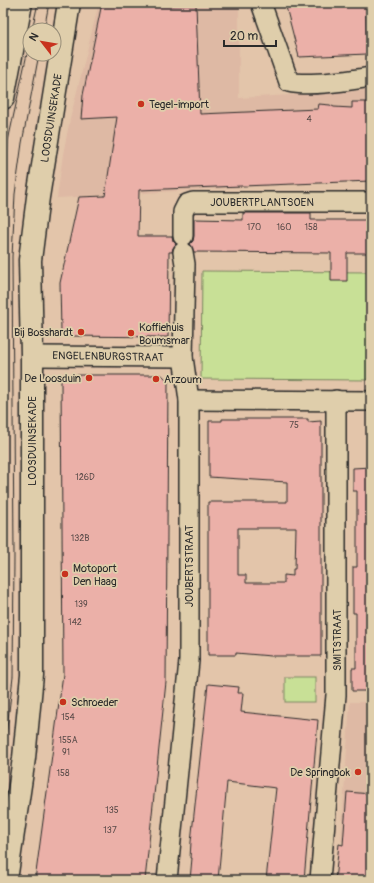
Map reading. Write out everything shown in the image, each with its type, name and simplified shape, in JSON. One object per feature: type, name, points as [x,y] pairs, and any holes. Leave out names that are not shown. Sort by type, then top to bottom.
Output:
[{"type":"main road","points":[[3,98],[21,3]]},
{"type":"main road","name":"LOOSDUINSEKADE","points":[[6,880],[24,758],[32,675],[32,356],[30,260],[38,197],[70,3]]},
{"type":"street","points":[[261,3],[289,82],[294,84],[327,82],[371,77]]},
{"type":"street","name":"JOUBERTPLANTSOEN","points":[[183,244],[183,212],[186,204],[193,202],[371,202]]},
{"type":"street","name":"JOUBERTSTRAAT","points":[[167,880],[189,661],[188,400],[183,357],[185,264],[183,244]]},
{"type":"street","name":"ENGELENBURGSTRAAT","points":[[32,356],[183,357]]},
{"type":"street","points":[[188,400],[371,400]]},
{"type":"street","name":"SMITSTRAAT","points":[[320,880],[336,695],[336,400]]},
{"type":"shaded area","points":[[99,3],[239,3],[239,98],[371,90],[371,181],[57,198],[63,154],[70,119]]},
{"type":"shaded area","name":"De Springbok","points":[[350,702],[371,702],[371,846],[341,841]]},
{"type":"green space","points":[[202,271],[371,272],[371,380],[201,379]]},
{"type":"green space","points":[[285,677],[315,677],[315,702],[285,702]]},
{"type":"building","points":[[102,3],[157,3],[157,6],[196,5],[200,114],[318,109],[319,104],[352,108],[352,102],[371,102],[371,181],[139,190],[138,236],[172,236],[173,241],[176,244],[172,252],[169,252],[168,337],[66,336],[61,331],[60,283],[79,197],[105,196],[117,117],[81,119],[83,95]]},
{"type":"building","points":[[285,3],[366,3],[367,54],[299,57]]},
{"type":"building","points":[[243,213],[311,213],[311,220],[371,220],[371,253],[347,253],[347,281],[331,281],[331,253],[194,252],[190,244],[193,241],[194,236],[194,219],[243,220]]},
{"type":"building","points":[[66,375],[162,375],[168,381],[166,682],[145,880],[35,880],[63,674],[61,380]]},
{"type":"building","points":[[222,419],[308,419],[308,422],[321,421],[321,656],[271,656],[236,653],[236,655],[208,655],[208,502],[287,502],[287,482],[209,477],[209,421],[222,421]],"holes":[[[238,528],[296,528],[295,569],[293,569],[293,576],[284,575],[284,583],[246,583],[246,575],[238,575]]]},
{"type":"building","points":[[371,467],[371,691],[352,691],[352,668],[356,668],[356,613],[353,613],[353,567],[357,567],[357,491],[353,491],[353,468]]},
{"type":"building","points":[[208,684],[239,687],[238,693],[243,693],[241,712],[318,720],[304,880],[266,880],[276,788],[227,782],[218,880],[190,880],[192,858],[190,858],[191,842]]},
{"type":"building","points":[[347,792],[371,794],[371,880],[335,880],[339,844],[343,845]]},
{"type":"tram line","points":[[34,22],[38,3]]},
{"type":"tram line","points":[[45,22],[49,3]]},
{"type":"tram line","points":[[3,425],[3,257],[8,141],[25,62]]},
{"type":"tram line","points":[[3,762],[13,677],[14,557],[12,257],[15,194],[22,143],[37,62]]},
{"type":"tram line","points":[[3,432],[5,556],[3,679]]},
{"type":"place","name":"Tegel-import","points":[[141,104]]},
{"type":"place","name":"Bij Bosshardt","points":[[81,332]]},
{"type":"place","name":"Koffiehuis Boumsmar","points":[[131,333]]},
{"type":"place","name":"De Loosduin","points":[[89,378]]},
{"type":"place","name":"Arzoum","points":[[156,379]]},
{"type":"place","name":"Motoport Den Haag","points":[[65,574]]},
{"type":"place","name":"Schroeder","points":[[63,702]]},
{"type":"place","name":"De Springbok","points":[[358,772]]}]
